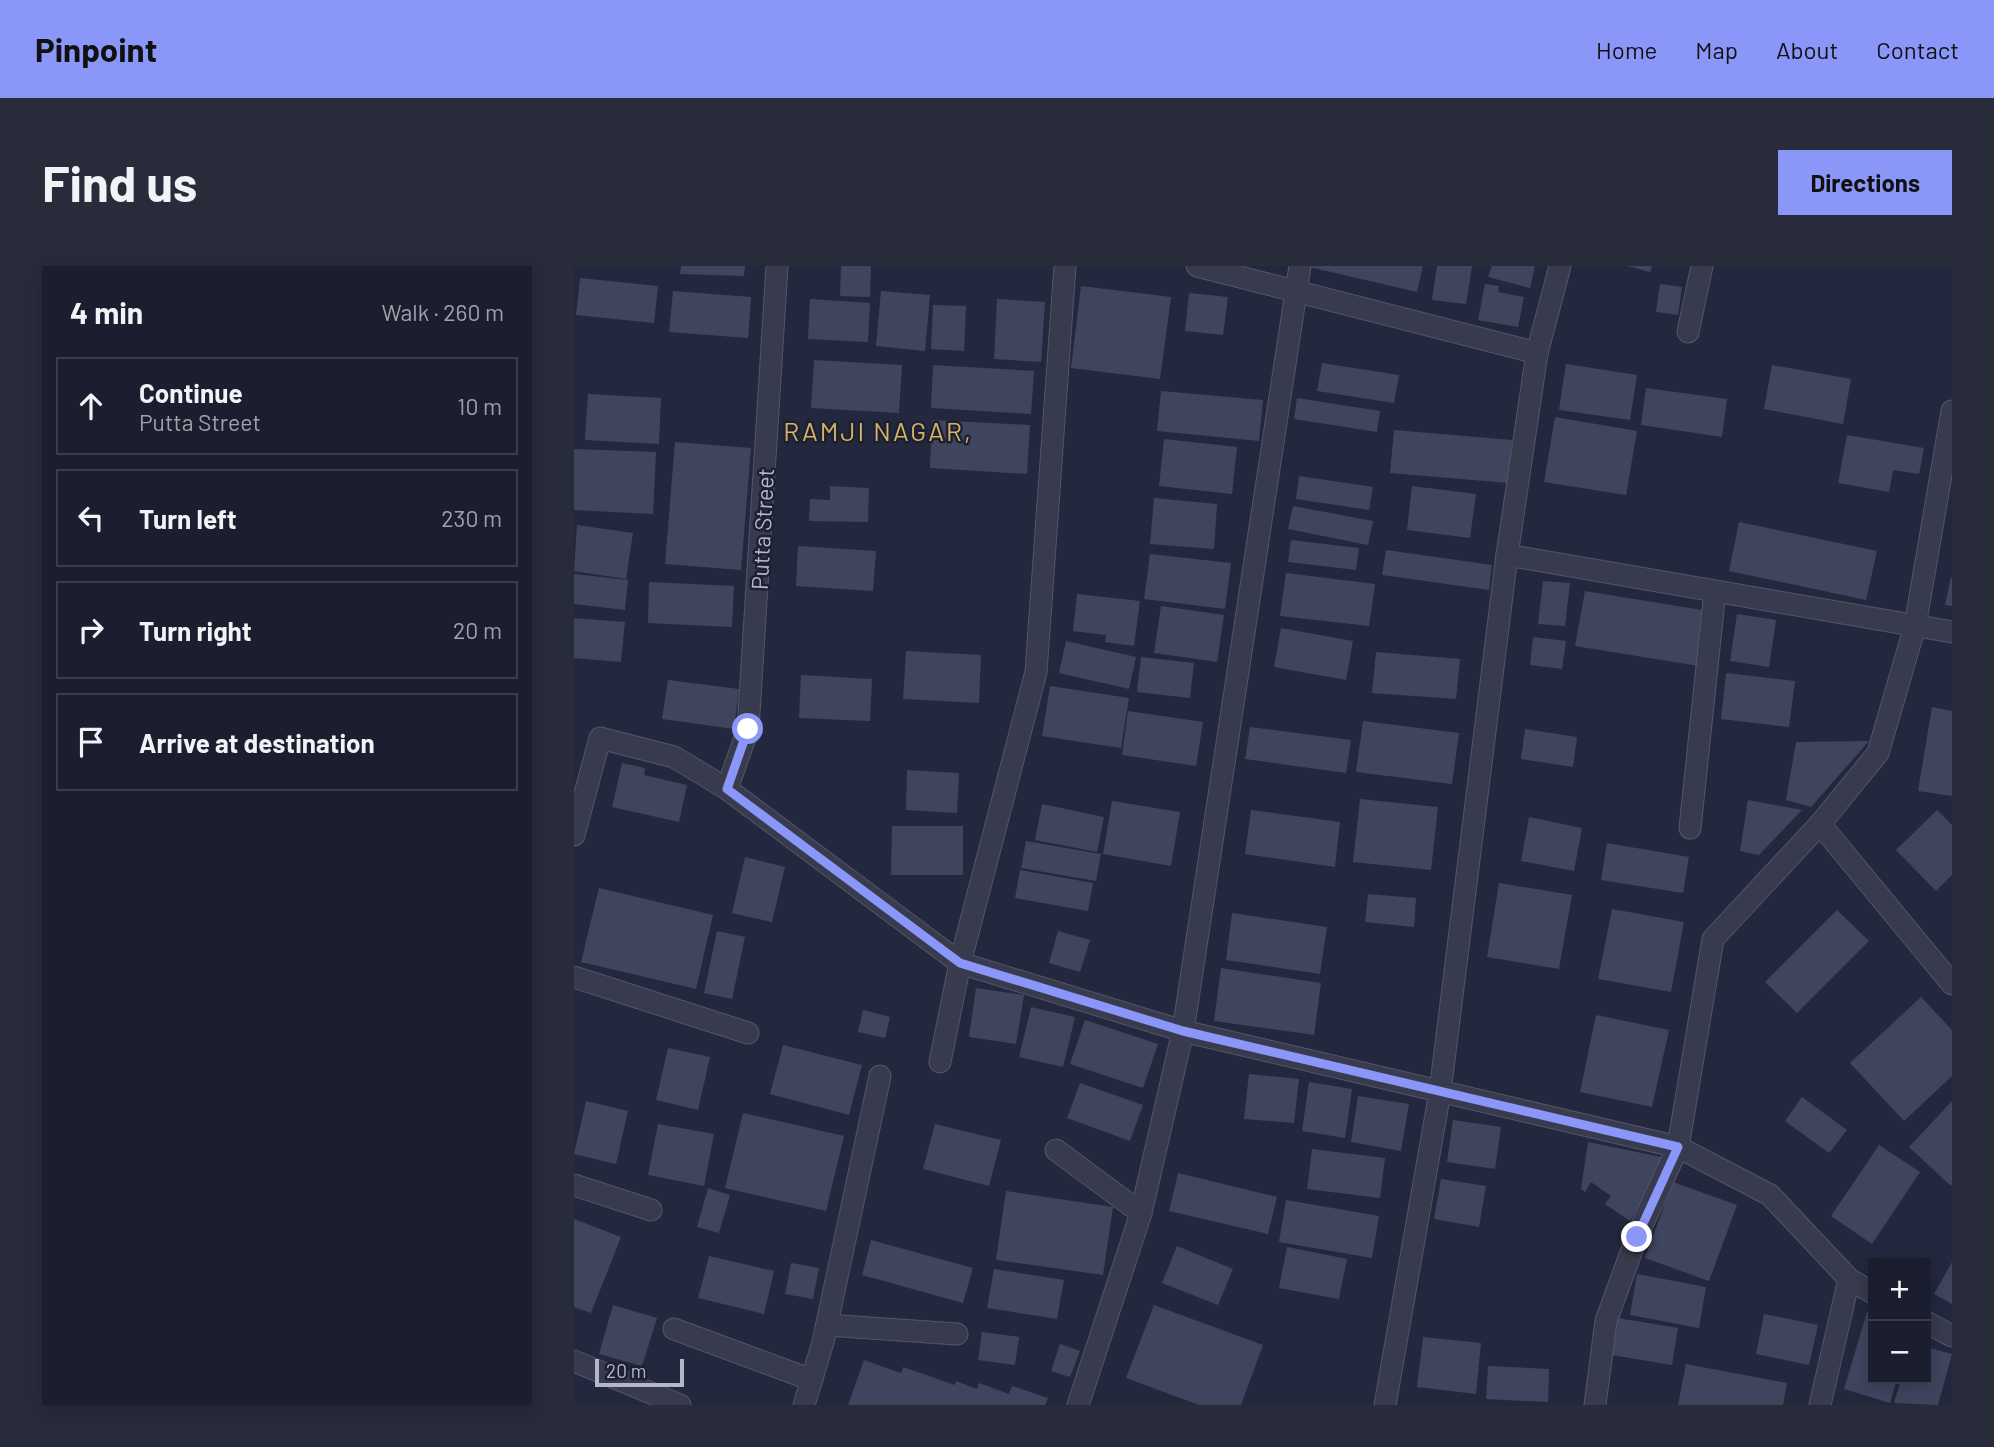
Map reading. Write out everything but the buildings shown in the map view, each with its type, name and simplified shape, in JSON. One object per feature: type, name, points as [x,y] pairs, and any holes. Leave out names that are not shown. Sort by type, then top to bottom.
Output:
[{"type":"street","name":"Putta Street","points":[[727,789],[748,729],[777,266]]},
{"type":"street","points":[[940,1062],[960,963],[1036,672],[1065,266]]},
{"type":"street","points":[[1197,266],[1538,353]]},
{"type":"street","points":[[1078,1405],[1140,1213],[1183,1031],[1294,290],[1300,266]]},
{"type":"street","points":[[1385,1405],[1440,1092],[1507,555],[1538,353],[1560,266]]},
{"type":"street","points":[[1688,332],[1702,266]]},
{"type":"street","points":[[1595,1405],[1606,1321],[1637,1237],[1678,1147],[1713,939],[1820,824],[1878,753],[1915,626],[1952,411]]},
{"type":"street","points":[[1507,555],[1952,632]]},
{"type":"street","points":[[1690,828],[1715,592]]},
{"type":"street","points":[[574,835],[600,738],[674,757],[727,789],[960,963],[1183,1031],[1678,1147],[1770,1195],[1849,1279],[1868,1290]]},
{"type":"street","points":[[1820,824],[1952,984]]},
{"type":"street","points":[[574,977],[748,1033]]},
{"type":"street","points":[[804,1405],[827,1325],[880,1076]]},
{"type":"street","points":[[1055,1150],[1140,1213]]},
{"type":"street","points":[[574,1185],[651,1210]]},
{"type":"street","points":[[1820,1405],[1849,1279]]},
{"type":"street","points":[[827,1325],[957,1334]]},
{"type":"street","points":[[1931,1325],[1952,1336]]},
{"type":"street","points":[[674,1329],[812,1380]]},
{"type":"street","points":[[574,1361],[680,1405]]},
{"type":"district","name":"RAMJI NAGAR,","points":[[878,430]]},
{"type":"route","points":[[748,729],[727,789],[960,963],[1183,1031],[1678,1147],[1637,1237]]}]
